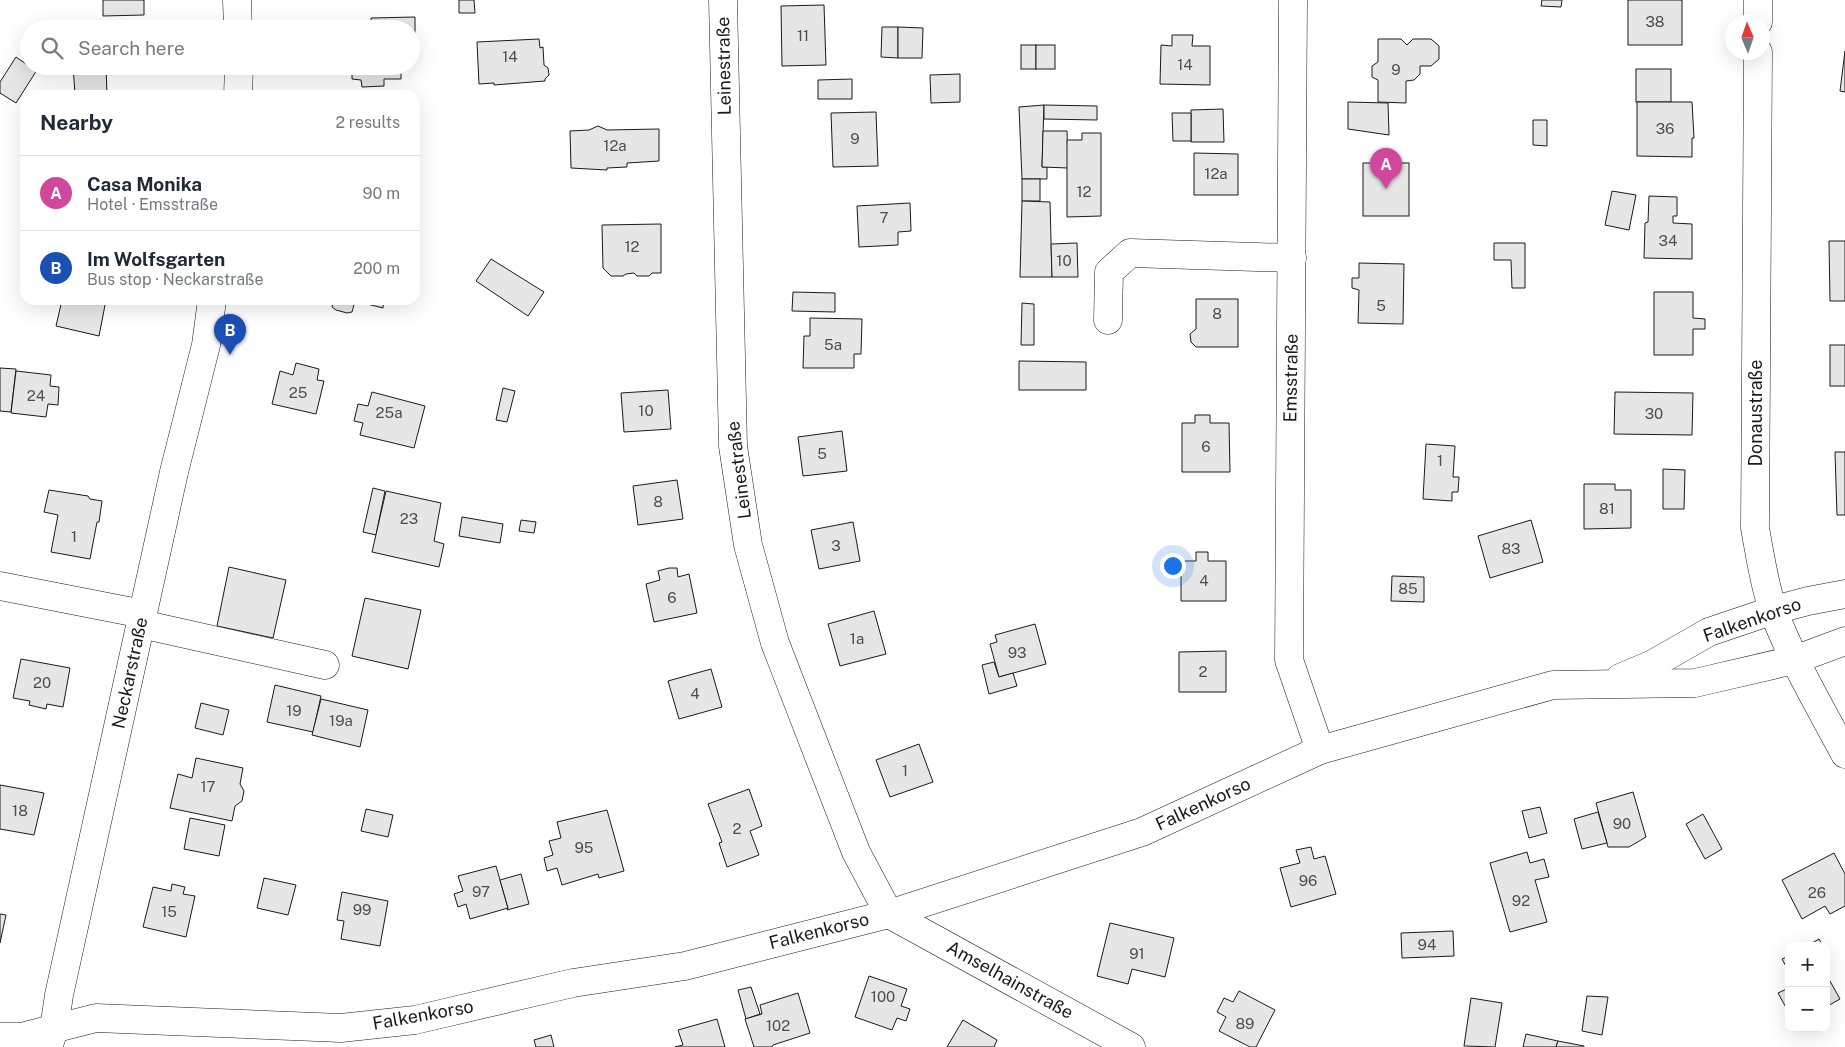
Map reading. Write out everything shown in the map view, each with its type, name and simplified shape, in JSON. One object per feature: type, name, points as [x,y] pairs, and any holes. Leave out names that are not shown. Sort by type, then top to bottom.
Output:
[{"type":"street","points":[[237,0],[238,20]]},
{"type":"street","name":"Leinestraße","points":[[723,0],[733,446],[748,545],[775,643],[856,852],[889,914]]},
{"type":"street","name":"Emsstraße","points":[[1294,0],[1289,660],[1320,750]]},
{"type":"street","points":[[1758,0],[1758,15]]},
{"type":"street","name":"Donaustraße","points":[[1758,60],[1755,528],[1767,589],[1774,610],[1794,660],[1845,754]]},
{"type":"street","points":[[238,90],[239,75]]},
{"type":"street","points":[[1108,320],[1109,272],[1130,253],[1292,258]]},
{"type":"street","name":"Neckarstraße","points":[[51,1038],[174,472],[206,345],[211,305]]},
{"type":"street","points":[[0,586],[325,665]]},
{"type":"street","name":"Falkenkorso","points":[[1609,683],[1653,664],[1709,632],[1774,610],[1845,594]]},
{"type":"street","name":"Falkenkorso","points":[[0,1037],[51,1038],[96,1018],[341,1028],[415,1020],[573,983],[684,966],[889,914],[1142,832],[1320,750],[1553,685],[1695,683],[1794,660],[1845,641]]},
{"type":"street","name":"Amselhainstraße","points":[[889,914],[1131,1047]]},
{"type":"building","points":[[103,0],[144,0],[144,15],[103,16]]},
{"type":"building","points":[[459,0],[474,0],[475,13],[459,13]]},
{"type":"building","points":[[1542,0],[1562,0],[1561,7],[1541,6]]},
{"type":"building","points":[[1628,0],[1682,0],[1682,45],[1628,45]]},
{"type":"building","points":[[824,5],[826,65],[782,66],[781,6]]},
{"type":"building","points":[[415,17],[415,20],[371,20],[371,18]]},
{"type":"building","points":[[882,27],[898,27],[898,58],[881,57]]},
{"type":"building","points":[[898,27],[923,28],[922,58],[898,58]]},
{"type":"building","points":[[1172,35],[1193,35],[1192,46],[1210,46],[1210,85],[1160,84],[1161,45],[1172,46]]},
{"type":"building","points":[[539,39],[540,48],[543,47],[544,65],[548,68],[549,75],[545,81],[494,85],[494,83],[479,84],[477,42]]},
{"type":"building","points":[[1378,39],[1401,39],[1407,45],[1413,39],[1431,39],[1439,46],[1439,59],[1431,66],[1420,66],[1420,74],[1414,80],[1406,81],[1406,103],[1378,102],[1378,80],[1372,77],[1372,66],[1378,62]]},
{"type":"building","points":[[1021,45],[1036,45],[1036,69],[1021,69]]},
{"type":"building","points":[[1036,45],[1055,45],[1055,69],[1036,69]]},
{"type":"building","points":[[1845,51],[1845,92],[1840,91]]},
{"type":"building","points":[[16,57],[20,60],[20,75],[34,75],[24,90],[20,90],[20,97],[16,103],[0,93],[0,82]]},
{"type":"building","points":[[1636,69],[1671,69],[1671,102],[1636,102]]},
{"type":"building","points":[[960,74],[960,102],[931,103],[930,75]]},
{"type":"building","points":[[74,75],[106,75],[107,90],[75,90]]},
{"type":"building","points":[[352,75],[401,75],[401,79],[384,79],[384,86],[362,87],[361,80],[352,79]]},
{"type":"building","points":[[852,79],[852,99],[818,99],[818,80]]},
{"type":"building","points":[[1348,102],[1388,103],[1389,135],[1348,129]]},
{"type":"building","points":[[1637,102],[1692,102],[1694,138],[1692,138],[1692,157],[1637,156]]},
{"type":"building","points":[[1044,105],[1042,167],[1047,167],[1047,179],[1022,179],[1019,107]]},
{"type":"building","points":[[1044,105],[1097,106],[1097,120],[1044,119]]},
{"type":"building","points":[[1223,109],[1224,142],[1191,142],[1191,110]]},
{"type":"building","points":[[876,112],[878,166],[833,167],[831,113]]},
{"type":"building","points":[[1172,113],[1191,113],[1191,141],[1173,141]]},
{"type":"building","points":[[1533,120],[1547,120],[1547,146],[1533,145]]},
{"type":"building","points":[[598,126],[607,130],[659,129],[659,161],[627,163],[627,167],[607,168],[607,170],[571,168],[570,131],[589,130]]},
{"type":"building","points":[[1043,131],[1067,131],[1068,168],[1042,167]]},
{"type":"building","points":[[1082,133],[1101,133],[1101,216],[1067,217],[1067,140],[1082,140]]},
{"type":"building","points":[[1194,153],[1238,154],[1238,195],[1194,195]]},
{"type":"building","points":[[1363,163],[1409,163],[1409,216],[1363,216]]},
{"type":"building","points":[[1022,179],[1040,179],[1040,201],[1022,201]]},
{"type":"building","points":[[1612,191],[1636,195],[1629,230],[1605,225]]},
{"type":"building","points":[[1649,196],[1677,197],[1677,216],[1673,216],[1673,223],[1692,224],[1692,259],[1644,258],[1645,223],[1648,222]]},
{"type":"building","points":[[1022,201],[1050,202],[1052,277],[1020,277]]},
{"type":"building","points":[[910,203],[911,231],[898,232],[898,245],[859,247],[857,206]]},
{"type":"building","points":[[661,224],[661,273],[652,273],[649,276],[637,276],[634,273],[623,276],[611,276],[603,268],[602,225]]},
{"type":"building","points":[[1829,241],[1845,241],[1845,301],[1830,301]]},
{"type":"building","points":[[1077,243],[1078,277],[1052,277],[1051,244]]},
{"type":"building","points":[[1494,243],[1525,243],[1525,288],[1512,288],[1511,260],[1494,260]]},
{"type":"building","points":[[491,259],[544,292],[528,316],[476,281]]},
{"type":"building","points":[[1359,263],[1404,264],[1403,324],[1358,323],[1359,290],[1352,288],[1352,278],[1359,278]]},
{"type":"building","points":[[793,292],[835,293],[835,312],[792,311]]},
{"type":"building","points":[[1654,292],[1693,292],[1693,318],[1705,319],[1705,329],[1693,329],[1693,355],[1654,355]]},
{"type":"building","points":[[1196,299],[1238,299],[1238,347],[1196,347],[1191,342],[1190,334],[1196,329]]},
{"type":"building","points":[[1022,303],[1034,304],[1034,345],[1021,345]]},
{"type":"building","points":[[61,305],[105,305],[99,336],[56,326]]},
{"type":"building","points":[[332,305],[354,305],[352,312],[347,313],[332,307]]},
{"type":"building","points":[[371,305],[383,305],[383,308]]},
{"type":"building","points":[[810,318],[862,319],[861,354],[854,354],[854,368],[803,368],[804,336],[810,336]]},
{"type":"building","points":[[1830,345],[1845,345],[1845,386],[1830,386]]},
{"type":"building","points":[[1019,361],[1086,362],[1086,390],[1019,390]]},
{"type":"building","points":[[296,363],[319,369],[317,380],[324,381],[316,414],[272,404],[280,371],[293,375]]},
{"type":"building","points":[[0,368],[16,369],[11,412],[0,411]]},
{"type":"building","points":[[16,371],[51,375],[50,386],[59,387],[58,405],[48,404],[46,417],[11,413]]},
{"type":"building","points":[[503,388],[515,391],[507,422],[496,420]]},
{"type":"building","points":[[668,390],[671,429],[624,432],[621,393]]},
{"type":"building","points":[[372,392],[425,406],[414,448],[360,435],[363,423],[354,421],[358,404],[368,406]]},
{"type":"building","points":[[1615,392],[1693,393],[1692,435],[1614,434]]},
{"type":"building","points":[[1195,415],[1210,415],[1210,423],[1229,423],[1230,472],[1182,472],[1182,423],[1195,423]]},
{"type":"building","points":[[842,431],[847,471],[803,476],[798,437]]},
{"type":"building","points":[[1426,444],[1455,446],[1453,477],[1459,477],[1458,492],[1452,492],[1452,501],[1423,499]]},
{"type":"building","points":[[1835,452],[1845,452],[1845,515],[1837,515]]},
{"type":"building","points":[[1663,469],[1685,470],[1684,509],[1663,509]]},
{"type":"building","points":[[677,480],[683,519],[638,525],[633,486]]},
{"type":"building","points":[[1584,484],[1615,484],[1615,490],[1631,490],[1631,528],[1584,529]]},
{"type":"building","points":[[373,488],[385,491],[376,535],[363,532]]},
{"type":"building","points":[[49,490],[88,496],[90,499],[102,501],[90,559],[51,552],[58,515],[44,512]]},
{"type":"building","points":[[386,491],[441,503],[434,541],[444,544],[439,567],[372,552]]},
{"type":"building","points":[[462,517],[503,524],[500,543],[459,536]]},
{"type":"building","points":[[521,520],[536,522],[534,533],[519,531]]},
{"type":"building","points":[[1531,520],[1543,562],[1490,578],[1478,536]]},
{"type":"building","points":[[853,522],[860,561],[819,569],[811,530]]},
{"type":"building","points":[[1196,552],[1208,552],[1208,561],[1226,561],[1226,601],[1181,601],[1181,561],[1196,561]]},
{"type":"building","points":[[229,567],[286,580],[273,638],[217,626]]},
{"type":"building","points":[[677,568],[678,577],[689,574],[697,613],[654,622],[646,584],[660,580],[658,571]]},
{"type":"building","points":[[1392,576],[1424,577],[1424,602],[1391,601]]},
{"type":"building","points":[[365,598],[421,610],[408,669],[352,656]]},
{"type":"building","points":[[874,611],[886,654],[840,666],[828,624]]},
{"type":"building","points":[[1035,624],[1046,664],[999,677],[990,644],[997,642],[995,635]]},
{"type":"building","points":[[1226,651],[1226,692],[1179,692],[1179,652]]},
{"type":"building","points":[[21,659],[70,668],[63,707],[47,704],[46,709],[29,705],[30,701],[13,698]]},
{"type":"building","points":[[994,662],[999,677],[1013,673],[1017,686],[989,694],[982,665]]},
{"type":"building","points":[[711,669],[722,707],[679,719],[668,681]]},
{"type":"building","points":[[275,685],[321,696],[313,732],[267,722]]},
{"type":"building","points":[[321,699],[368,710],[360,747],[312,735]]},
{"type":"building","points":[[201,703],[229,710],[223,735],[195,728]]},
{"type":"building","points":[[919,744],[933,782],[890,797],[876,760]]},
{"type":"building","points":[[196,758],[243,768],[240,784],[244,791],[242,801],[235,806],[232,821],[170,808],[178,774],[192,778]]},
{"type":"building","points":[[0,785],[44,793],[34,835],[0,829]]},
{"type":"building","points":[[749,789],[762,826],[750,831],[759,855],[727,867],[719,843],[722,842],[708,804]]},
{"type":"building","points":[[1633,792],[1646,837],[1629,847],[1608,847],[1596,803]]},
{"type":"building","points":[[1540,807],[1547,833],[1529,838],[1522,811]]},
{"type":"building","points":[[366,809],[393,815],[388,837],[361,831]]},
{"type":"building","points":[[607,810],[624,871],[599,878],[598,874],[562,885],[557,868],[547,871],[544,858],[553,855],[549,841],[561,838],[557,822]]},
{"type":"building","points":[[1598,812],[1607,843],[1582,849],[1574,819]]},
{"type":"building","points":[[1703,814],[1722,849],[1705,859],[1686,824]]},
{"type":"building","points":[[190,818],[225,825],[219,856],[184,849]]},
{"type":"building","points":[[1311,847],[1314,859],[1325,856],[1336,894],[1291,907],[1280,868],[1300,863],[1296,850]]},
{"type":"building","points":[[1527,852],[1530,863],[1544,859],[1549,877],[1535,880],[1547,922],[1510,932],[1490,863]]},
{"type":"building","points":[[1834,853],[1845,874],[1845,906],[1830,914],[1825,906],[1802,919],[1782,880]]},
{"type":"building","points":[[496,866],[508,908],[470,919],[466,904],[458,907],[454,894],[463,891],[458,876]]},
{"type":"building","points":[[521,874],[529,904],[507,910],[500,880]]},
{"type":"building","points":[[264,878],[296,885],[288,915],[257,908]]},
{"type":"building","points":[[172,884],[185,887],[183,894],[195,896],[186,937],[143,927],[153,887],[171,891]]},
{"type":"building","points":[[342,892],[388,901],[380,946],[341,939],[344,921],[337,920]]},
{"type":"building","points":[[0,914],[6,915],[0,943]]},
{"type":"building","points":[[1110,923],[1174,938],[1165,977],[1132,969],[1128,984],[1097,976]]},
{"type":"building","points":[[1453,931],[1454,956],[1402,958],[1401,933]]},
{"type":"building","points":[[869,976],[907,989],[901,1006],[910,1009],[906,1021],[897,1018],[892,1030],[855,1017]]},
{"type":"building","points":[[1830,981],[1840,999],[1830,1005]]},
{"type":"building","points":[[751,987],[760,1014],[746,1019],[738,990]]},
{"type":"building","points":[[1785,990],[1785,1006],[1778,993]]},
{"type":"building","points":[[1239,991],[1275,1010],[1256,1047],[1250,1047],[1219,1031],[1226,1017],[1217,1012],[1224,998],[1233,1002]]},
{"type":"building","points":[[798,993],[810,1033],[773,1045],[772,1047],[754,1047],[745,1019],[762,1014],[760,1005]]},
{"type":"building","points":[[1587,996],[1608,997],[1602,1035],[1582,1031]]},
{"type":"building","points":[[1471,998],[1502,1003],[1495,1047],[1464,1046]]},
{"type":"building","points":[[717,1019],[725,1047],[675,1047],[683,1045],[678,1030]]},
{"type":"building","points":[[963,1020],[997,1040],[994,1047],[947,1047]]},
{"type":"building","points":[[1526,1034],[1558,1041],[1556,1047],[1523,1047]]},
{"type":"building","points":[[551,1035],[554,1047],[536,1047],[534,1040]]},
{"type":"building","points":[[1558,1041],[1584,1046],[1584,1047],[1556,1047]]},
{"type":"place","name":"Casa Monika","points":[[1386,189]]},
{"type":"place","name":"Im Wolfsgarten","points":[[230,355]]}]
